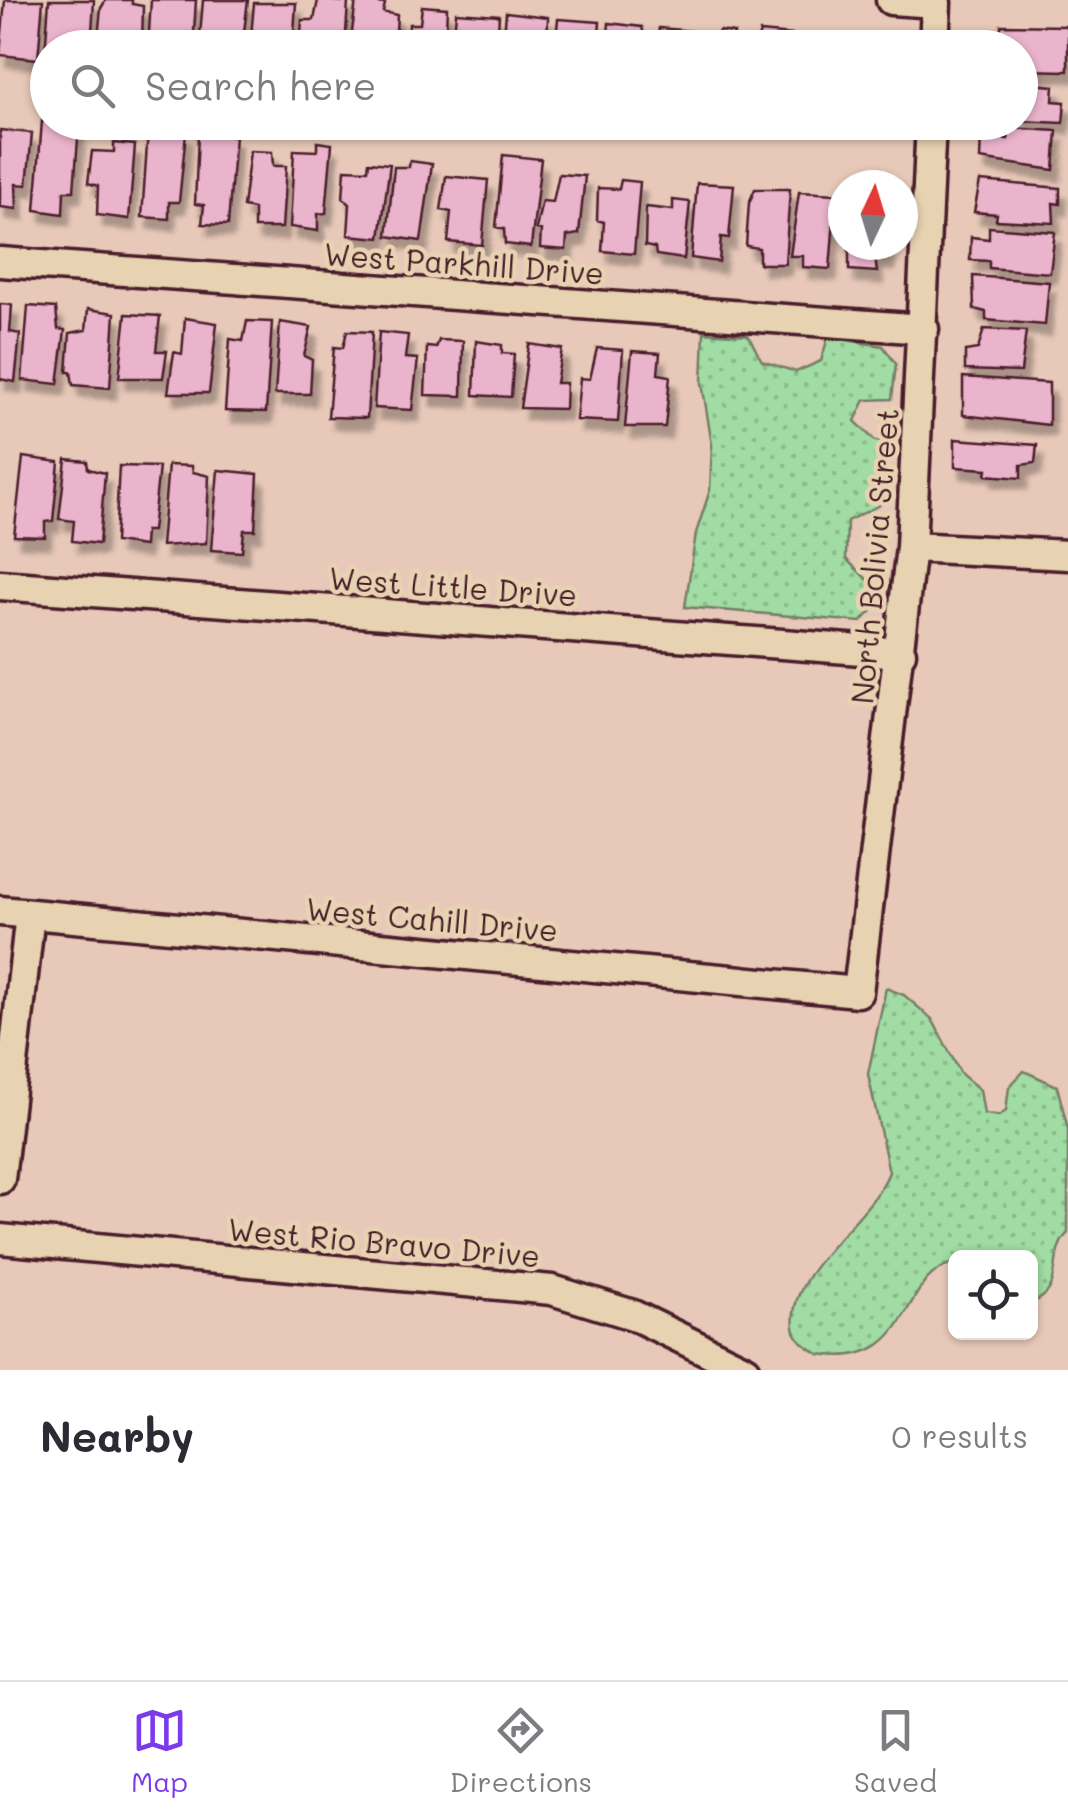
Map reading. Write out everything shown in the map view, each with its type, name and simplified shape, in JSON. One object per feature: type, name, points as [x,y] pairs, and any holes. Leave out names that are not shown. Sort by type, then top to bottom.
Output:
[{"type":"street","points":[[891,0],[936,3],[935,30]]},
{"type":"street","name":"North Bolivia Street","points":[[858,992],[911,547],[931,140]]},
{"type":"street","name":"West Parkhill Drive","points":[[0,262],[924,329]]},
{"type":"street","points":[[911,547],[1068,555]]},
{"type":"street","name":"West Little Drive","points":[[0,585],[901,652]]},
{"type":"street","name":"West Cahill Drive","points":[[0,912],[858,992]]},
{"type":"street","points":[[0,1179],[30,914]]},
{"type":"street","name":"West Rio Bravo Drive","points":[[0,1239],[552,1290],[633,1315],[746,1370]]},
{"type":"green space","points":[[704,332],[748,335],[762,361],[796,372],[821,361],[828,337],[883,346],[896,364],[892,399],[865,400],[855,421],[875,441],[888,442],[880,505],[847,521],[846,559],[879,591],[878,605],[861,622],[685,607],[696,533],[710,490],[712,445],[702,383]]},
{"type":"green space","points":[[886,988],[904,995],[932,1019],[961,1074],[980,1090],[984,1114],[999,1116],[1006,1111],[1009,1087],[1024,1071],[1057,1086],[1068,1129],[1068,1233],[1058,1251],[1049,1290],[1038,1299],[1038,1250],[948,1250],[948,1266],[923,1284],[890,1335],[873,1348],[850,1355],[819,1354],[797,1336],[795,1306],[816,1266],[865,1209],[889,1172],[868,1074]]},
{"type":"building","points":[[5,0],[43,0],[40,30],[30,30],[30,58],[0,55]]},
{"type":"building","points":[[49,0],[94,0],[92,30],[47,30]]},
{"type":"building","points":[[106,0],[132,0],[132,4],[143,6],[142,30],[99,30]]},
{"type":"building","points":[[151,0],[196,0],[194,30],[149,30]]},
{"type":"building","points":[[203,0],[248,0],[244,30],[200,30]]},
{"type":"building","points":[[318,0],[348,2],[346,30],[301,30],[302,20],[314,20]]},
{"type":"building","points":[[356,0],[385,4],[383,12],[397,15],[396,30],[352,30]]},
{"type":"building","points":[[254,3],[296,3],[294,30],[252,30]]},
{"type":"building","points":[[422,6],[447,8],[446,30],[409,30],[409,24],[420,24]]},
{"type":"building","points":[[456,12],[499,15],[498,30],[454,30]]},
{"type":"building","points":[[506,12],[548,17],[548,30],[504,30]]},
{"type":"building","points":[[558,19],[600,22],[599,30],[557,30]]},
{"type":"building","points":[[609,23],[643,30],[608,30]]},
{"type":"building","points":[[1001,25],[1068,26],[1068,71],[1038,70],[1038,30],[1001,30]]},
{"type":"building","points":[[1038,85],[1054,86],[1053,101],[1065,102],[1063,123],[1038,122]]},
{"type":"building","points":[[0,130],[30,133],[27,185],[16,184],[17,209],[0,207]]},
{"type":"building","points":[[1038,130],[1057,131],[1054,170],[980,159],[981,140],[1038,140]]},
{"type":"building","points":[[41,140],[78,140],[74,191],[64,191],[63,214],[35,210]]},
{"type":"building","points":[[147,140],[185,140],[179,202],[169,202],[169,219],[142,217]]},
{"type":"building","points":[[198,140],[235,140],[228,225],[202,224],[204,205],[195,204]]},
{"type":"building","points":[[317,142],[332,144],[326,213],[318,214],[318,231],[290,227],[294,150],[317,151]]},
{"type":"building","points":[[114,143],[135,145],[129,219],[97,215],[98,186],[88,183],[92,151],[114,152]]},
{"type":"building","points":[[250,151],[272,152],[273,166],[286,166],[282,228],[254,228],[254,209],[243,207]]},
{"type":"building","points":[[503,155],[541,159],[531,247],[505,244],[504,229],[496,227]]},
{"type":"building","points":[[410,161],[432,164],[421,241],[387,236],[394,167],[409,167]]},
{"type":"building","points":[[369,162],[390,164],[380,238],[348,235],[350,204],[343,198],[345,169],[368,170]]},
{"type":"building","points":[[559,174],[585,176],[579,234],[567,236],[566,250],[540,248],[541,230],[536,229],[542,201],[553,202]]},
{"type":"building","points":[[446,176],[488,180],[482,245],[448,242],[451,212],[441,210]]},
{"type":"building","points":[[621,180],[640,182],[634,254],[602,251],[604,222],[597,220],[598,188],[619,189]]},
{"type":"building","points":[[980,181],[1060,188],[1060,204],[1053,203],[1054,223],[996,220],[997,214],[974,212]]},
{"type":"building","points":[[697,183],[734,185],[729,238],[721,237],[719,262],[691,258]]},
{"type":"building","points":[[755,189],[790,189],[785,264],[759,264],[759,248],[746,246],[749,203]]},
{"type":"building","points":[[799,192],[828,194],[830,269],[803,267],[803,256],[790,256]]},
{"type":"building","points":[[673,200],[690,202],[684,259],[656,255],[655,248],[645,246],[646,207],[673,210]]},
{"type":"building","points":[[989,227],[1055,232],[1050,273],[989,268],[989,261],[970,260],[971,237],[989,239]]},
{"type":"building","points":[[849,260],[875,260],[877,272],[849,270]]},
{"type":"building","points":[[973,276],[1049,282],[1045,325],[986,320],[986,312],[974,309]]},
{"type":"building","points":[[0,304],[12,305],[10,332],[20,334],[15,382],[0,379]]},
{"type":"building","points":[[28,306],[56,308],[58,329],[65,330],[58,384],[22,380]]},
{"type":"building","points":[[88,309],[115,313],[110,388],[73,385],[71,372],[67,372],[70,333],[86,330]]},
{"type":"building","points":[[126,314],[160,316],[156,351],[167,351],[163,378],[119,378]]},
{"type":"building","points":[[185,318],[217,323],[209,393],[168,393],[174,352],[182,354]]},
{"type":"building","points":[[247,321],[272,322],[266,412],[225,411],[230,339],[243,341]]},
{"type":"building","points":[[280,322],[311,327],[304,356],[312,360],[310,394],[275,394]]},
{"type":"building","points":[[984,329],[1026,331],[1021,372],[965,370],[965,351],[978,349]]},
{"type":"building","points":[[347,331],[372,332],[367,418],[328,417],[334,347],[343,348]]},
{"type":"building","points":[[379,332],[408,335],[405,358],[418,359],[412,410],[374,408]]},
{"type":"building","points":[[439,340],[463,341],[462,396],[425,395],[427,347],[436,348]]},
{"type":"building","points":[[476,341],[502,345],[502,353],[514,354],[511,397],[474,395]]},
{"type":"building","points":[[529,344],[562,349],[556,383],[566,383],[565,409],[520,408]]},
{"type":"building","points":[[597,348],[623,350],[618,422],[576,420],[580,378],[590,379]]},
{"type":"building","points":[[632,351],[660,353],[658,374],[670,376],[665,427],[625,427]]},
{"type":"building","points":[[963,377],[1049,383],[1049,425],[963,415]]},
{"type":"building","points":[[955,439],[1037,445],[1035,463],[1021,465],[1021,478],[986,475],[987,469],[955,467]]},
{"type":"building","points":[[23,457],[59,462],[53,521],[45,522],[45,537],[14,536]]},
{"type":"building","points":[[66,459],[87,461],[88,469],[105,473],[99,544],[72,541],[74,521],[59,519]]},
{"type":"building","points":[[168,465],[192,466],[193,472],[209,476],[206,543],[161,546]]},
{"type":"building","points":[[119,466],[159,467],[152,531],[145,531],[144,546],[115,542]]},
{"type":"building","points":[[218,470],[258,474],[255,530],[244,530],[242,552],[211,550]]}]
